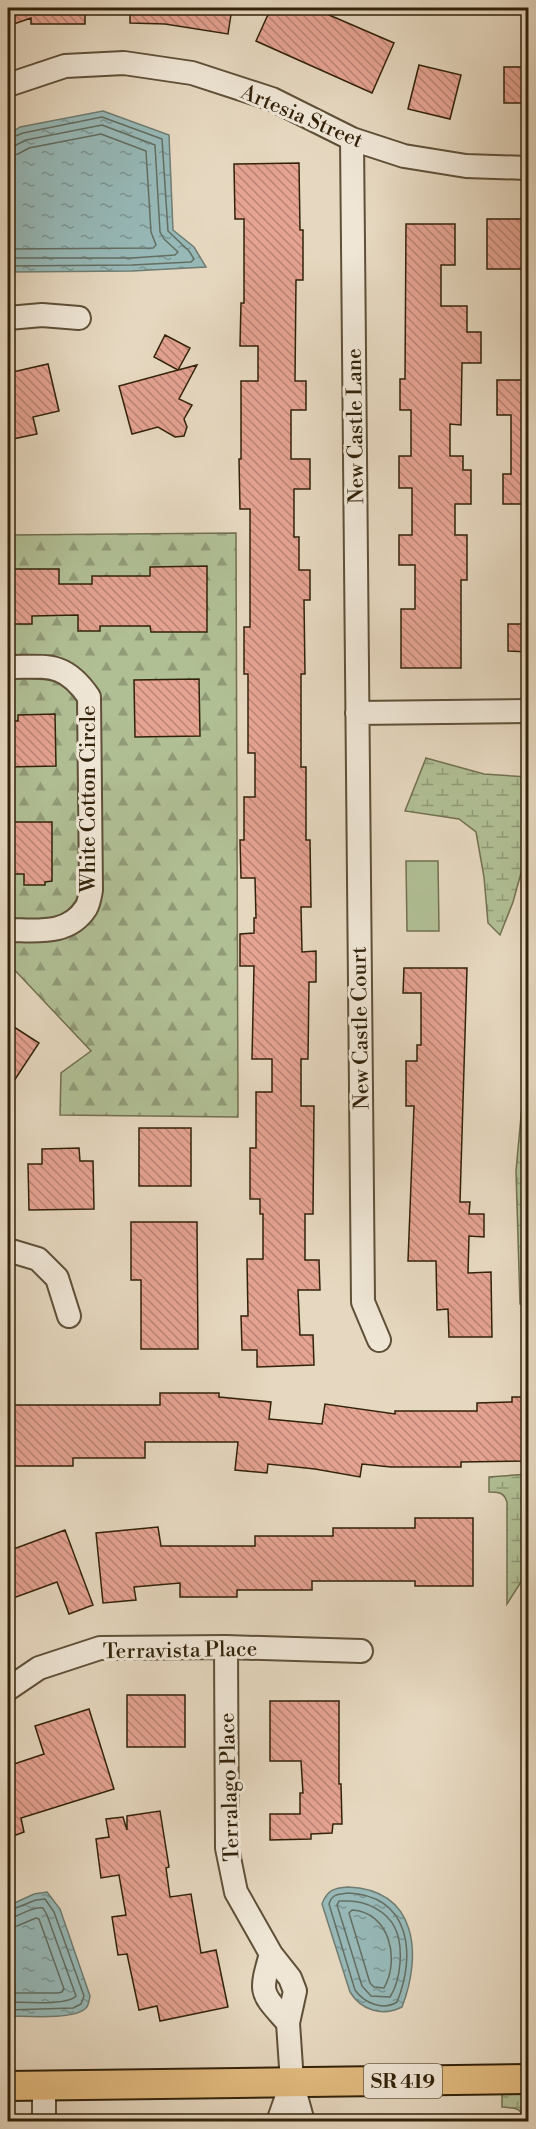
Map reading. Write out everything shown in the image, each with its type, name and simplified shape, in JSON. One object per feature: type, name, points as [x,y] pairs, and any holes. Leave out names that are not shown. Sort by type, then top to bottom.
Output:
[{"type":"main road","name":"SR 419","points":[[8,2086],[528,2079]]},
{"type":"street","name":"Artesia Street","points":[[8,85],[64,66],[124,63],[192,73],[272,99],[352,139],[404,156],[466,166],[528,168]]},
{"type":"street","name":"New Castle Lane","points":[[352,139],[357,713]]},
{"type":"street","points":[[8,318],[42,315],[79,318]]},
{"type":"street","name":"White Cotton Circle","points":[[8,667],[53,667],[78,681],[89,697],[92,890],[86,908],[69,926],[52,930],[8,930]]},
{"type":"street","points":[[357,713],[528,711]]},
{"type":"street","name":"New Castle Court","points":[[357,713],[363,1302],[379,1340]]},
{"type":"street","points":[[8,1250],[38,1258],[57,1278],[69,1316]]},
{"type":"street","name":"Terravista Place","points":[[8,1689],[39,1668],[100,1648],[226,1647],[361,1652]]},
{"type":"street","name":"Terralago Place","points":[[226,1647],[227,1848],[236,1892],[271,1954],[290,1978],[295,1991],[288,2023],[292,2082]]},
{"type":"street","points":[[278,2121],[292,2082]]},
{"type":"street","points":[[292,2082],[303,2121]]},
{"type":"street","points":[[44,2086],[44,2121]]},
{"type":"green space","points":[[236,533],[238,1117],[60,1115],[61,1073],[91,1051],[8,963],[8,942],[55,940],[66,937],[85,926],[96,910],[102,890],[101,711],[97,690],[84,672],[71,663],[53,655],[8,656],[8,535]]},
{"type":"green space","points":[[51,678],[71,690],[79,701],[81,888],[76,900],[62,914],[42,919],[8,919],[8,679]]},
{"type":"green space","points":[[426,758],[484,774],[528,777],[528,848],[513,902],[500,935],[488,923],[484,877],[476,832],[459,819],[405,811]]},
{"type":"green space","points":[[406,861],[438,861],[439,931],[407,931]]},
{"type":"green space","points":[[528,1040],[528,1304],[520,1304],[516,1171]]},
{"type":"green space","points":[[528,1474],[528,1571],[507,1604],[507,1502],[500,1493],[489,1492],[489,1477]]},
{"type":"green space","points":[[502,2090],[528,2090],[528,2121],[523,2121],[523,2116],[517,2109],[502,2107]]},
{"type":"water","points":[[103,111],[169,135],[173,230],[194,247],[206,267],[132,271],[8,272],[8,135],[20,127]]},
{"type":"water","points":[[348,1887],[371,1891],[389,1900],[401,1913],[409,1929],[412,1967],[402,2007],[387,2011],[373,2010],[360,2003],[350,1992],[322,1904],[332,1891]]},
{"type":"water","points":[[47,1892],[60,1909],[90,1996],[88,2005],[85,2009],[70,2015],[8,2016],[8,1906],[34,1894]]},
{"type":"building","points":[[8,8],[85,8],[85,24],[31,24],[31,18],[8,26]]},
{"type":"building","points":[[130,8],[232,8],[228,34],[165,24],[130,23]]},
{"type":"building","points":[[271,8],[313,8],[394,43],[372,93],[256,41]]},
{"type":"building","points":[[419,65],[461,75],[450,119],[408,109]]},
{"type":"building","points":[[504,67],[528,67],[528,103],[504,103]]},
{"type":"building","points":[[299,163],[303,280],[296,280],[295,381],[306,381],[306,410],[291,410],[291,459],[310,459],[310,489],[294,489],[294,537],[299,537],[299,570],[310,570],[310,600],[304,600],[305,674],[301,674],[301,767],[306,767],[306,840],[310,840],[311,907],[301,907],[302,952],[316,951],[316,982],[309,982],[308,1059],[301,1059],[301,1106],[314,1106],[313,1214],[305,1214],[305,1260],[319,1260],[320,1290],[298,1290],[300,1335],[313,1335],[314,1365],[257,1367],[257,1350],[242,1350],[241,1316],[248,1316],[247,1259],[263,1259],[263,1214],[260,1214],[260,1199],[250,1199],[250,1148],[256,1148],[256,1092],[272,1092],[272,1059],[252,1059],[254,966],[240,966],[240,934],[254,933],[254,918],[256,918],[255,878],[241,878],[240,840],[244,840],[244,797],[255,797],[255,753],[248,753],[248,674],[244,674],[244,627],[250,627],[250,509],[240,509],[241,381],[258,381],[258,346],[240,346],[241,303],[244,303],[244,219],[235,219],[234,164]]},
{"type":"building","points":[[487,219],[528,219],[528,269],[487,269]]},
{"type":"building","points":[[406,224],[455,224],[455,265],[441,265],[441,306],[467,306],[467,332],[481,332],[481,363],[462,363],[461,425],[450,424],[450,456],[463,456],[463,470],[471,470],[471,504],[455,504],[455,535],[467,535],[467,580],[461,580],[461,668],[401,668],[401,609],[415,609],[415,565],[399,565],[399,535],[412,535],[412,488],[399,488],[399,456],[411,456],[411,410],[400,410],[400,379],[405,379]]},
{"type":"building","points":[[165,335],[190,348],[178,370],[154,357]]},
{"type":"building","points":[[48,364],[59,411],[33,417],[37,434],[8,440],[8,373]]},
{"type":"building","points":[[197,365],[179,399],[192,405],[184,419],[187,427],[184,436],[175,437],[158,427],[132,434],[119,386]]},
{"type":"building","points":[[497,380],[528,380],[528,504],[503,504],[503,474],[511,474],[511,415],[497,415]]},
{"type":"building","points":[[207,566],[207,632],[151,632],[150,626],[100,626],[100,631],[78,631],[78,615],[32,616],[32,624],[8,624],[8,569],[59,569],[59,584],[92,584],[92,576],[150,576],[150,567]]},
{"type":"building","points":[[508,624],[528,624],[528,652],[508,651]]},
{"type":"building","points":[[199,679],[200,736],[135,737],[134,680]]},
{"type":"building","points":[[55,714],[56,766],[8,767],[8,721],[18,721],[18,715]]},
{"type":"building","points":[[8,822],[52,822],[52,881],[45,882],[45,885],[24,885],[24,874],[8,874]]},
{"type":"building","points":[[404,968],[467,968],[460,1202],[470,1202],[469,1214],[484,1214],[484,1237],[469,1236],[468,1273],[491,1272],[492,1337],[449,1337],[448,1309],[437,1310],[436,1261],[408,1261],[414,1106],[406,1106],[406,1061],[417,1061],[417,1045],[421,1045],[421,993],[403,993]]},
{"type":"building","points":[[14,1027],[39,1043],[8,1090],[8,1037]]},
{"type":"building","points":[[139,1128],[191,1128],[191,1186],[139,1186]]},
{"type":"building","points":[[79,1148],[80,1161],[93,1161],[94,1209],[29,1210],[28,1164],[42,1164],[42,1149]]},
{"type":"building","points":[[131,1222],[197,1222],[198,1349],[141,1349],[141,1280],[131,1280]]},
{"type":"building","points":[[160,1393],[219,1393],[219,1397],[271,1402],[269,1419],[322,1424],[325,1404],[395,1414],[395,1411],[477,1411],[477,1403],[512,1402],[512,1397],[528,1397],[528,1461],[461,1462],[461,1467],[391,1467],[362,1464],[360,1477],[268,1464],[267,1473],[235,1470],[238,1442],[145,1442],[145,1458],[73,1458],[73,1466],[14,1466],[14,1405],[160,1405]]},
{"type":"building","points":[[415,1518],[473,1518],[473,1586],[415,1586],[415,1581],[312,1581],[312,1590],[237,1590],[237,1597],[180,1597],[180,1583],[134,1587],[136,1600],[103,1603],[96,1533],[158,1527],[161,1546],[255,1546],[255,1536],[333,1536],[333,1528],[415,1528]]},
{"type":"building","points":[[65,1530],[93,1605],[69,1614],[57,1582],[8,1600],[8,1551]]},
{"type":"building","points":[[127,1695],[185,1695],[185,1747],[127,1747]]},
{"type":"building","points":[[270,1701],[339,1701],[339,1784],[341,1784],[342,1824],[333,1824],[332,1833],[311,1834],[311,1839],[270,1840],[270,1814],[300,1814],[300,1793],[303,1793],[301,1761],[270,1761]]},
{"type":"building","points":[[89,1709],[114,1789],[21,1818],[24,1832],[8,1838],[8,1766],[44,1754],[35,1726]]},
{"type":"building","points":[[160,1811],[169,1867],[166,1868],[170,1897],[191,1894],[201,1953],[216,1950],[228,2007],[160,2021],[157,2006],[139,2010],[127,1954],[118,1955],[112,1917],[126,1915],[119,1875],[101,1878],[96,1839],[109,1837],[106,1819],[123,1817],[127,1830],[127,1816]]}]
